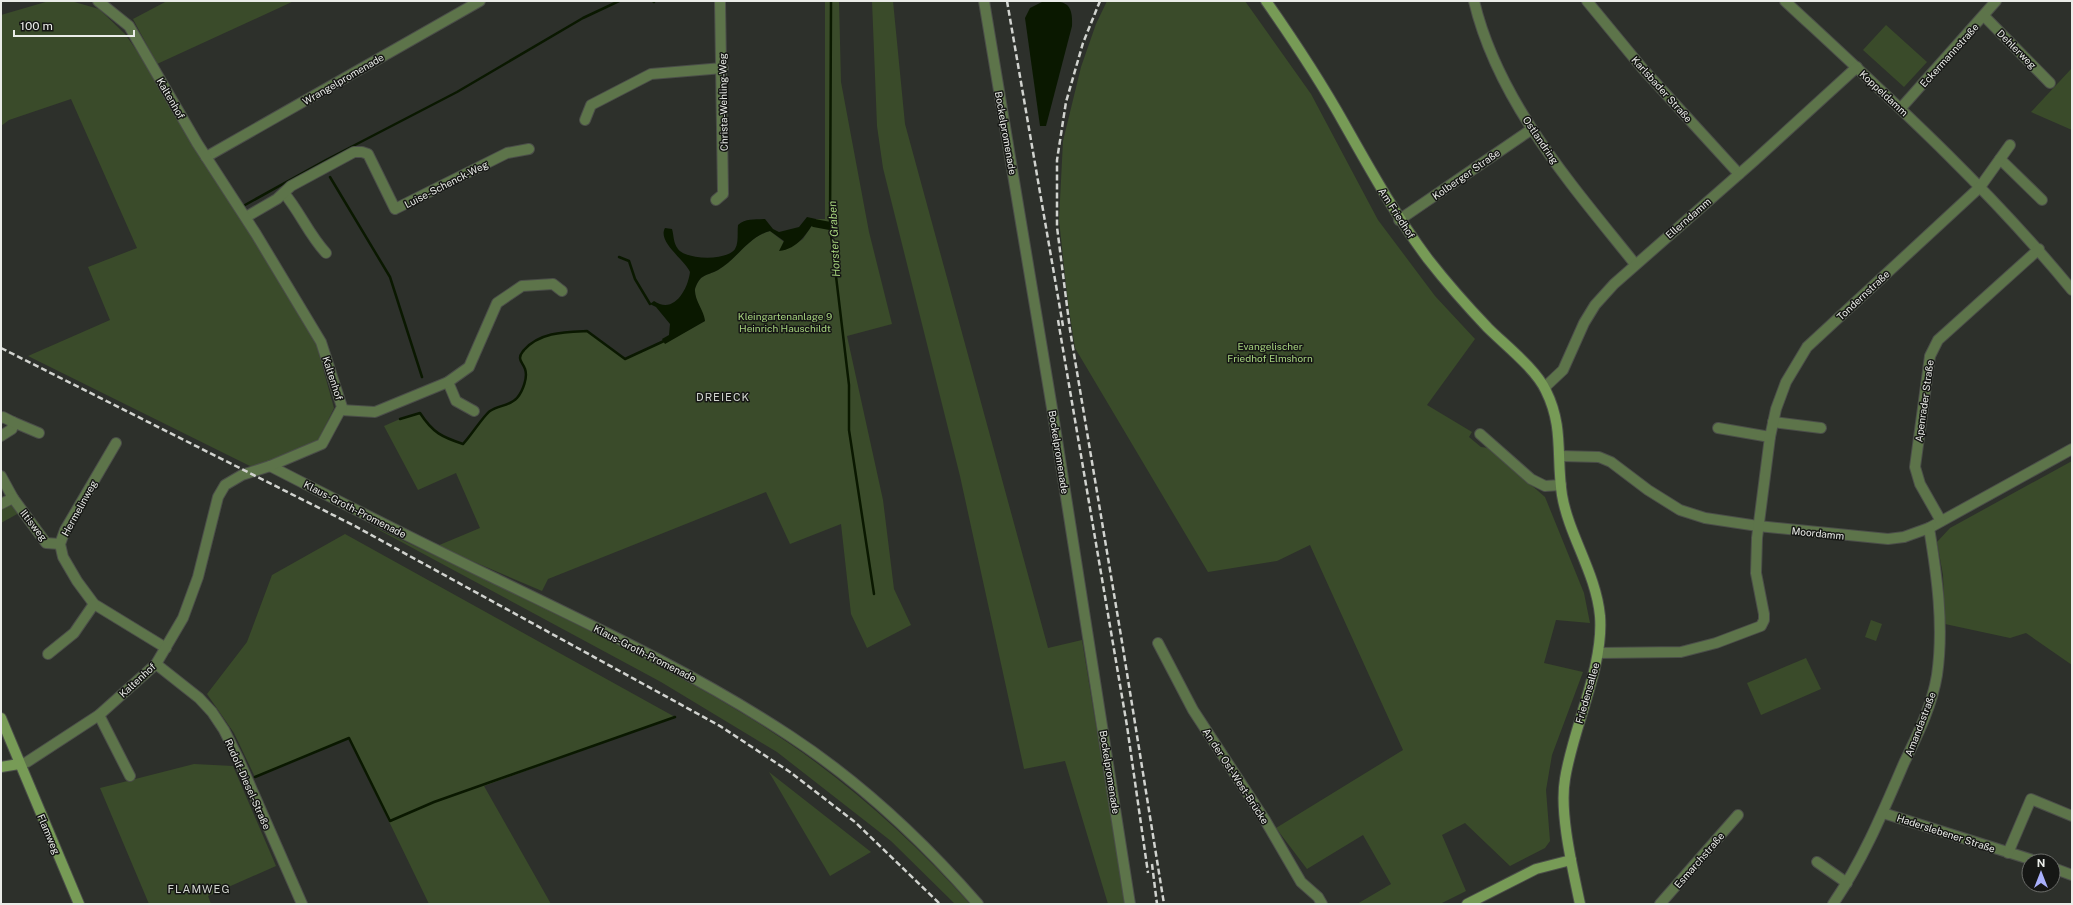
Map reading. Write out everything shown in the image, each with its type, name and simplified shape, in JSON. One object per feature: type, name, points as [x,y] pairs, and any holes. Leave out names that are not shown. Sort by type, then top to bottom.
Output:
[{"type":"street","name":"Kaltenhof","points":[[19,764],[27,762],[99,715],[156,664],[183,618],[198,577],[218,497],[225,485],[248,472],[270,466],[322,444],[342,407],[321,342],[246,217],[206,157],[129,26],[98,1]]},
{"type":"street","name":"Wrangelpromenade","points":[[206,157],[480,1]]},
{"type":"street","name":"Christa-Wehling-Weg","points":[[716,200],[724,194],[723,68],[720,1]]},
{"type":"street","name":"Bockelpromenade","points":[[984,1],[1054,416],[1130,904]]},
{"type":"street","name":"Am Friedhof","points":[[1266,1],[1328,96],[1399,220],[1440,273],[1486,326],[1518,357],[1545,387],[1553,406]]},
{"type":"street","name":"Ostlandring","points":[[1474,1],[1480,26],[1498,69],[1532,129],[1564,173],[1635,264]]},
{"type":"street","name":"Karlsbader Straße","points":[[1587,1],[1643,69],[1739,174]]},
{"type":"street","name":"Koppeldamm","points":[[1786,1],[1901,108],[1980,187],[2039,250],[2072,290]]},
{"type":"street","name":"Eckermannstraße","points":[[1901,108],[1996,1]]},
{"type":"street","name":"Dehlerweg","points":[[1984,16],[2050,83]]},
{"type":"street","name":"Ellerndamm","points":[[1545,387],[1563,370],[1584,323],[1595,305],[1635,264],[1739,174],[1857,67]]},
{"type":"street","points":[[585,120],[591,105],[651,74],[723,68]]},
{"type":"street","name":"Kolberger Straße","points":[[1399,220],[1532,129]]},
{"type":"street","points":[[1980,187],[2010,144]]},
{"type":"street","name":"Luise-Schenck-Weg","points":[[246,217],[284,193],[291,186],[354,152],[368,154],[395,209],[507,153],[529,149]]},
{"type":"street","points":[[2000,159],[2042,200]]},
{"type":"street","name":"Tondernstraße","points":[[1598,653],[1681,652],[1716,643],[1761,626],[1764,620],[1764,614],[1756,573],[1758,526],[1770,437],[1773,422],[1786,382],[1807,347],[1980,187]]},
{"type":"street","points":[[284,193],[295,206],[316,243],[326,253]]},
{"type":"street","name":"Apenrader Straße","points":[[1941,521],[1920,484],[1915,467],[1930,356],[1938,340],[1953,325],[2039,250]]},
{"type":"street","points":[[341,410],[375,412],[448,382],[468,367],[496,303],[522,286],[552,284],[562,291]]},
{"type":"street","points":[[448,382],[456,401],[474,411]]},
{"type":"street","name":"Friedensallee","points":[[1553,406],[1560,441],[1561,485],[1566,513],[1596,596],[1600,615],[1598,653],[1565,780],[1564,792],[1571,860],[1580,904]]},
{"type":"street","points":[[1,418],[3,417],[39,433]]},
{"type":"street","points":[[1,436],[12,429],[13,422]]},
{"type":"street","points":[[1773,422],[1821,428]]},
{"type":"street","points":[[1718,428],[1770,437]]},
{"type":"street","points":[[1480,434],[1531,479],[1545,486],[1561,485]]},
{"type":"street","name":"Hermelinweg","points":[[116,443],[65,530],[60,544],[63,557],[77,581],[94,604],[166,648]]},
{"type":"street","name":"Moordamm","points":[[1560,456],[1599,457],[1611,462],[1648,490],[1680,510],[1705,518],[1758,526],[1888,540],[1904,537],[1929,528],[2072,449]]},
{"type":"street","name":"Klaus-Groth-Promenade","points":[[270,466],[380,522],[593,626],[726,696],[791,736],[838,771],[923,845],[978,904]]},
{"type":"street","name":"Iltisweg","points":[[1,476],[13,498],[46,543],[60,544]]},
{"type":"street","points":[[1,504],[13,498]]},
{"type":"street","name":"Amandastraße","points":[[1837,903],[1883,813],[1922,723],[1936,678],[1940,614],[1937,576],[1929,528]]},
{"type":"street","points":[[48,654],[74,633],[94,604]]},
{"type":"street","name":"An der Ost-West-Brücke","points":[[1158,643],[1193,710],[1266,820],[1301,882],[1318,897],[1322,904]]},
{"type":"street","name":"Rudolf-Diesel-Straße","points":[[156,664],[199,698],[212,712],[224,730],[238,758],[302,904]]},
{"type":"street","points":[[99,715],[130,776]]},
{"type":"street","name":"Flamweg","points":[[1,718],[79,904]]},
{"type":"street","points":[[1,767],[19,764]]},
{"type":"street","name":"Haderslebener Straße","points":[[2008,853],[2031,799],[2072,816]]},
{"type":"street","name":"Haderslebener Straße","points":[[1883,813],[2008,853],[2021,855]]},
{"type":"street","name":"Esmarchstraße","points":[[1660,904],[1738,815]]},
{"type":"street","points":[[1467,904],[1536,869],[1571,860]]},
{"type":"street","points":[[1817,862],[1848,883]]},
{"type":"street","points":[[2061,871],[2072,875]]},
{"type":"green space","points":[[49,1],[71,1],[99,9],[125,34],[149,68],[255,240],[316,343],[334,408],[319,439],[283,457],[254,468],[28,356],[110,320],[88,267],[137,248],[71,99],[9,120],[1,126],[1,15]]},
{"type":"green space","points":[[167,1],[294,1],[157,64],[133,19]]},
{"type":"green space","name":"Kleingartenanlage 9 Heinrich Hauschildt","points":[[825,1],[839,1],[841,82],[869,232],[892,324],[847,336],[883,500],[894,589],[911,625],[867,648],[851,614],[841,524],[790,544],[766,492],[548,579],[542,591],[437,546],[480,528],[456,473],[418,490],[384,426],[420,413],[429,425],[438,433],[444,437],[463,444],[487,413],[493,409],[511,403],[517,398],[523,388],[526,376],[520,355],[530,344],[545,336],[553,334],[587,331],[625,359],[664,341],[665,343],[705,321],[695,293],[698,281],[701,278],[725,265],[749,243],[763,234],[770,231],[784,242],[794,245],[803,239],[816,219],[825,219]]},
{"type":"green space","points":[[872,1],[893,1],[905,124],[1048,648],[1082,640],[1125,904],[1108,904],[1065,761],[1024,769],[960,476],[883,168],[877,126]]},
{"type":"green space","name":"Evangelischer Friedhof Elmshorn","points":[[1107,1],[1245,1],[1311,94],[1378,220],[1435,296],[1475,339],[1427,405],[1472,432],[1469,437],[1481,447],[1489,448],[1545,497],[1584,593],[1590,623],[1556,620],[1544,663],[1583,672],[1552,755],[1546,790],[1550,841],[1545,848],[1510,866],[1465,823],[1442,835],[1466,891],[1440,904],[1357,904],[1391,884],[1363,835],[1307,869],[1276,828],[1403,750],[1310,545],[1277,561],[1208,572],[1075,348],[1068,303],[1059,220],[1063,141],[1081,67],[1096,24]]},
{"type":"green space","points":[[1886,25],[1927,62],[1904,87],[1863,50]]},
{"type":"green space","points":[[2072,68],[2072,130],[2031,112]]},
{"type":"green space","points":[[2072,461],[2072,665],[2026,633],[2010,638],[1945,624],[1943,575],[1937,542],[1950,528]]},
{"type":"green space","points":[[12,501],[19,513],[1,523],[1,507]]},
{"type":"green space","points":[[368,524],[595,634],[688,682],[748,717],[787,742],[837,778],[860,797],[928,859],[970,904],[955,904],[891,841],[777,752],[661,682]]},
{"type":"green space","points":[[345,534],[675,717],[484,786],[551,904],[429,904],[349,739],[255,777],[234,733],[207,694],[247,642],[272,575]]},
{"type":"green space","points":[[1871,620],[1882,624],[1876,641],[1865,637]]},
{"type":"green space","points":[[1806,658],[1821,689],[1761,715],[1747,683]]},
{"type":"green space","points":[[194,764],[233,766],[276,866],[208,896],[211,904],[149,904],[100,788]]},
{"type":"green space","points":[[769,772],[871,852],[830,876]]},
{"type":"shaded area","points":[[1044,1],[1066,4],[1071,12],[1072,26],[1046,126],[1040,126],[1025,18],[1030,8]]},
{"type":"shaded area","points":[[807,217],[816,219],[801,240],[792,247],[779,251],[784,241],[770,231],[749,243],[725,265],[701,278],[696,286],[695,293],[705,321],[665,344],[662,339],[669,335],[670,324],[656,307],[650,304],[654,301],[668,305],[679,298],[689,279],[690,272],[668,245],[665,239],[665,228],[672,229],[675,244],[682,253],[706,258],[724,256],[731,253],[736,246],[738,225],[744,221],[765,219],[773,229],[779,232],[799,227]]},
{"type":"waterway","points":[[245,205],[326,160],[457,92],[583,18],[619,1]]},
{"type":"waterway","name":"Horster Graben","points":[[831,1],[830,226],[849,385],[849,430],[874,594]]},
{"type":"waterway","points":[[330,177],[390,277],[422,377]]},
{"type":"waterway","points":[[814,223],[830,226]]},
{"type":"waterway","points":[[619,257],[629,261],[635,279],[650,304]]},
{"type":"waterway","points":[[400,419],[420,413],[429,425],[438,433],[463,444],[490,411],[511,403],[517,398],[523,388],[526,376],[520,355],[530,344],[545,336],[587,331],[625,359],[664,341]]},
{"type":"waterway","points":[[255,777],[349,738],[390,821],[434,802],[675,717]]},
{"type":"railway","points":[[1007,1],[1063,326]]},
{"type":"railway","points":[[1100,1],[1083,43],[1066,102],[1057,160],[1057,227],[1070,330],[1164,904]]},
{"type":"railway","points":[[1058,320],[1127,726],[1148,873]]},
{"type":"railway","points":[[1,348],[353,525],[720,726],[790,772],[855,822],[940,904]]},
{"type":"railway","points":[[1152,864],[1157,904]]},
{"type":"district","name":"DREIECK","points":[[723,397]]},
{"type":"district","name":"FLAMWEG","points":[[199,889]]}]
